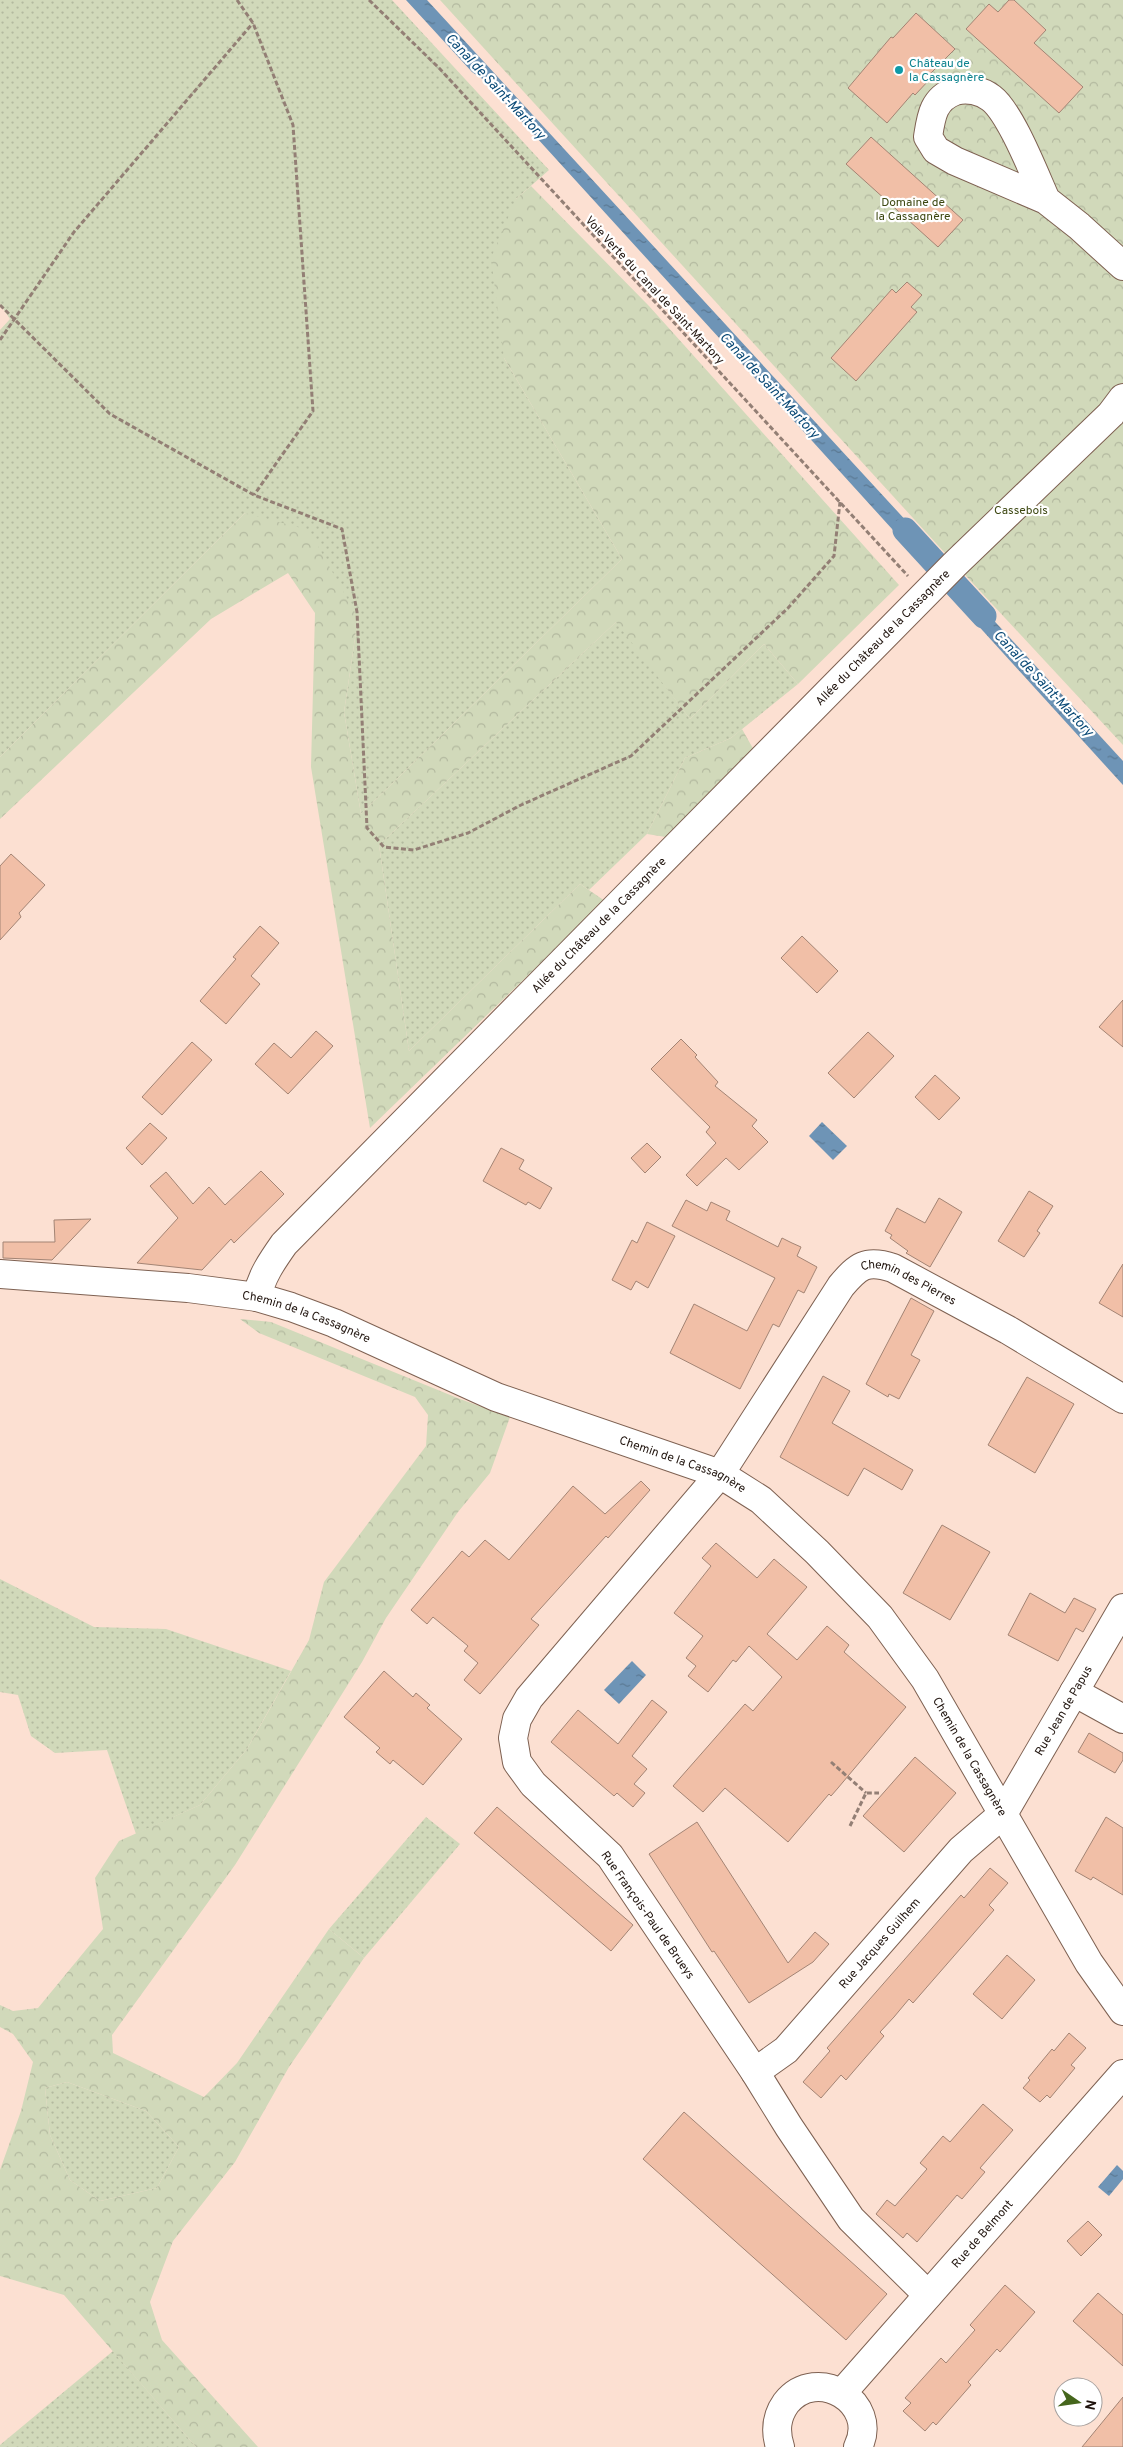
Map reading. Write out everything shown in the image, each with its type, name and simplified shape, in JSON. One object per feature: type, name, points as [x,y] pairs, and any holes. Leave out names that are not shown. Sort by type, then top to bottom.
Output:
[{"type":"street","points":[[1046,200],[1006,118],[992,98],[973,89],[956,90],[940,98],[931,115],[928,138],[936,150],[954,161],[1046,200],[1080,226],[1123,266]]},
{"type":"street","name":"Allée du Château de la Cassagnère","points":[[256,1297],[259,1286],[271,1263],[284,1244],[955,564],[1110,414],[1123,398]]},
{"type":"street","name":"Chemin des Pierres","points":[[720,1474],[841,1286],[853,1272],[868,1264],[879,1264],[893,1268],[1008,1330],[1123,1399]]},
{"type":"street","name":"Chemin de la Cassagnère","points":[[0,1274],[188,1288],[256,1297],[291,1307],[334,1323],[496,1397],[720,1474],[761,1500],[817,1552],[880,1618],[925,1679],[1089,1963],[1123,2011]]},
{"type":"street","name":"Rue François-Paul de Brueys","points":[[720,1474],[529,1698],[517,1719],[513,1738],[517,1762],[533,1784],[610,1856],[851,2219],[928,2295]]},
{"type":"street","name":"Rue Jean de Papus","points":[[1003,1814],[1123,1608]]},
{"type":"street","points":[[1074,1692],[1123,1719]]},
{"type":"street","name":"Rue Jacques Guilhem","points":[[755,2072],[786,2050],[961,1850],[1003,1814]]},
{"type":"street","name":"Rue de Belmont","points":[[842,2393],[1123,2074]]},
{"type":"street","points":[[780,2447],[777,2422],[780,2412],[792,2396],[800,2391],[818,2386],[842,2393],[851,2401],[861,2420],[858,2447]]},
{"type":"path","points":[[237,0],[253,22],[293,125],[314,411],[254,495]]},
{"type":"path","name":"Voie Verte du Canal de Saint-Martory","points":[[369,0],[439,68],[840,502],[929,591]]},
{"type":"path","points":[[0,340],[74,232],[253,22]]},
{"type":"path","points":[[0,305],[110,414],[254,495],[342,529],[357,612],[367,828],[384,847],[414,850],[468,833],[521,805],[631,756],[788,608],[834,556],[840,502]]},
{"type":"path","points":[[831,1762],[866,1792],[879,1793]]},
{"type":"path","points":[[850,1826],[866,1792]]},
{"type":"green space","points":[[0,0],[392,0],[549,170],[516,199],[504,358],[622,559],[361,814],[344,712],[358,618],[245,513],[0,757],[0,330],[10,319],[0,304]]},
{"type":"green space","name":"Domaine de la Cassagnère","points":[[440,0],[1123,0],[1123,745],[955,564]]},
{"type":"green space","points":[[531,186],[649,306],[899,585],[798,684],[764,644],[690,719],[616,622],[379,845],[409,1051],[580,884],[605,901],[370,1128],[311,767],[315,613],[288,573],[211,619],[0,819],[0,757],[245,513],[309,530],[358,618],[344,712],[361,814],[622,559],[504,358],[491,258],[516,199]]},
{"type":"green space","points":[[617,621],[690,719],[764,644],[798,684],[731,738],[685,758],[647,834],[589,890],[580,884],[409,1051],[379,845]]},
{"type":"green space","points":[[742,729],[755,752],[678,839],[647,834],[685,758],[731,738]]},
{"type":"green space","points":[[240,1319],[271,1322],[460,1399],[510,1417],[490,1473],[458,1512],[386,1618],[362,1662],[235,1865],[112,2035],[113,2053],[204,2097],[237,2063],[329,1929],[364,1958],[289,2067],[235,2162],[173,2241],[150,2302],[162,2340],[258,2447],[196,2447],[64,2295],[0,2276],[0,2170],[21,2111],[33,2062],[13,2034],[0,2027],[0,2005],[13,2011],[38,2008],[103,1929],[95,1878],[119,1841],[200,1805],[247,1749],[309,1640],[324,1582],[426,1446],[428,1415],[415,1397],[259,1333]],"holes":[[[67,2082],[146,2111],[179,2147],[157,2188],[100,2201],[70,2180],[50,2135],[45,2088]]]},
{"type":"green space","points":[[0,1579],[94,1627],[166,1629],[291,1671],[247,1749],[200,1805],[136,1834],[107,1750],[55,1753],[31,1736],[18,1695],[0,1692]]},
{"type":"green space","points":[[426,1817],[460,1844],[364,1958],[329,1929]]},
{"type":"green space","points":[[67,2082],[146,2111],[179,2147],[157,2188],[100,2201],[70,2180],[50,2135],[45,2088]]},
{"type":"green space","points":[[113,2351],[196,2447],[0,2447],[0,2445]]},
{"type":"water","points":[[406,0],[427,0],[933,550],[922,562],[725,345],[728,343],[724,338],[721,340],[484,80],[472,72]]},
{"type":"water","points":[[964,588],[1123,761],[1123,785],[954,599]]},
{"type":"water","points":[[822,1122],[847,1146],[833,1160],[809,1136]]},
{"type":"water","points":[[632,1661],[646,1675],[619,1704],[604,1690]]},
{"type":"water","points":[[1117,2165],[1123,2171],[1123,2179],[1109,2196],[1098,2187]]},
{"type":"building","points":[[1009,0],[1014,0],[1046,30],[1034,43],[1083,87],[1059,113],[966,29],[989,4],[998,12]]},
{"type":"building","name":"Château de la Cassagnère","points":[[916,13],[955,49],[928,76],[930,79],[915,95],[913,93],[887,123],[848,88],[891,37],[893,38]]},
{"type":"building","points":[[871,137],[963,220],[938,247],[846,164]]},
{"type":"building","points":[[907,282],[922,295],[911,307],[917,312],[856,381],[831,358],[892,289],[896,293]]},
{"type":"building","points":[[11,854],[45,885],[19,913],[21,917],[0,940],[0,866]]},
{"type":"building","points":[[260,926],[279,943],[251,976],[260,984],[226,1024],[200,1001],[236,959],[233,957]]},
{"type":"building","points":[[802,936],[838,971],[817,993],[781,958]]},
{"type":"building","points":[[1123,1000],[1123,1047],[1099,1027]]},
{"type":"building","points":[[316,1031],[333,1046],[288,1094],[255,1064],[274,1043],[291,1058]]},
{"type":"building","points":[[868,1032],[894,1056],[854,1098],[828,1073]]},
{"type":"building","points":[[681,1039],[697,1055],[695,1057],[718,1082],[715,1086],[757,1120],[752,1126],[768,1142],[739,1170],[726,1158],[697,1186],[686,1175],[716,1143],[706,1132],[710,1127],[651,1069]]},
{"type":"building","points":[[192,1042],[212,1060],[162,1115],[142,1097]]},
{"type":"building","points":[[935,1075],[960,1098],[939,1120],[915,1097]]},
{"type":"building","points":[[150,1123],[167,1138],[142,1165],[126,1148]]},
{"type":"building","points":[[647,1143],[661,1157],[645,1173],[631,1158]]},
{"type":"building","points":[[501,1148],[524,1160],[519,1169],[552,1188],[540,1209],[528,1202],[526,1205],[483,1181]]},
{"type":"building","points":[[261,1171],[284,1194],[234,1243],[231,1239],[202,1270],[137,1263],[178,1218],[150,1186],[166,1172],[193,1204],[209,1187],[225,1205]]},
{"type":"building","points":[[1029,1191],[1053,1206],[1037,1231],[1040,1233],[1024,1257],[998,1241]]},
{"type":"building","points":[[939,1198],[962,1212],[930,1267],[906,1253],[908,1251],[890,1238],[892,1235],[885,1231],[897,1208],[925,1223]]},
{"type":"building","points":[[686,1200],[707,1211],[711,1202],[730,1211],[726,1220],[778,1247],[782,1238],[801,1247],[797,1256],[817,1267],[804,1293],[798,1290],[779,1327],[773,1324],[740,1389],[670,1353],[694,1304],[747,1331],[775,1278],[672,1226]]},
{"type":"building","points":[[91,1219],[52,1260],[3,1258],[3,1242],[55,1242],[54,1220]]},
{"type":"building","points":[[647,1222],[675,1236],[648,1288],[636,1281],[631,1290],[612,1280],[632,1240],[637,1243]]},
{"type":"building","points":[[1123,1264],[1123,1317],[1099,1303]]},
{"type":"building","points":[[911,1298],[934,1311],[911,1355],[920,1360],[899,1399],[889,1394],[888,1397],[866,1384]]},
{"type":"building","points":[[823,1376],[850,1391],[832,1423],[913,1470],[902,1490],[864,1468],[848,1496],[780,1457]]},
{"type":"building","points":[[1027,1377],[1074,1404],[1035,1473],[988,1445]]},
{"type":"building","points":[[641,1481],[650,1490],[608,1538],[606,1536],[531,1619],[539,1625],[480,1694],[464,1680],[478,1663],[464,1651],[468,1646],[433,1617],[427,1624],[411,1610],[462,1551],[469,1557],[485,1540],[509,1560],[573,1486],[605,1514]]},
{"type":"building","points":[[942,1525],[990,1552],[950,1620],[903,1593]]},
{"type":"building","points":[[716,1543],[757,1578],[774,1559],[807,1587],[767,1634],[797,1660],[827,1626],[849,1645],[844,1652],[906,1707],[838,1788],[831,1796],[829,1794],[788,1842],[725,1788],[703,1812],[673,1786],[745,1704],[753,1711],[782,1677],[749,1646],[736,1662],[733,1660],[708,1692],[688,1676],[696,1666],[686,1658],[703,1636],[674,1613],[711,1566],[702,1558]]},
{"type":"building","points":[[1030,1593],[1065,1613],[1074,1598],[1096,1609],[1083,1632],[1076,1628],[1058,1661],[1008,1635]]},
{"type":"building","points":[[384,1671],[413,1697],[416,1693],[430,1705],[427,1708],[462,1739],[423,1785],[393,1760],[390,1764],[376,1752],[380,1748],[344,1717]]},
{"type":"building","points":[[652,1700],[667,1712],[632,1756],[647,1769],[634,1784],[645,1793],[633,1807],[617,1793],[614,1796],[551,1742],[578,1710],[618,1744]]},
{"type":"building","points":[[1089,1733],[1123,1753],[1123,1760],[1115,1773],[1078,1752]]},
{"type":"building","points":[[915,1757],[956,1793],[904,1852],[863,1816]]},
{"type":"building","points":[[497,1807],[633,1925],[611,1951],[474,1833]]},
{"type":"building","points":[[1106,1817],[1123,1828],[1123,1895],[1093,1877],[1091,1880],[1075,1871]]},
{"type":"building","points":[[697,1822],[788,1963],[815,1932],[829,1944],[813,1962],[749,2003],[714,1951],[712,1952],[649,1854]]},
{"type":"building","points":[[990,1868],[1008,1883],[989,1905],[994,1910],[913,2003],[909,1999],[880,2032],[884,2036],[846,2080],[841,2075],[821,2098],[803,2082],[830,2051],[827,2048],[961,1895],[964,1898]]},
{"type":"building","points":[[1007,1955],[1035,1980],[1002,2019],[973,1994]]},
{"type":"building","points":[[1069,2033],[1086,2048],[1071,2065],[1075,2068],[1050,2098],[1047,2095],[1040,2102],[1023,2088],[1030,2080],[1028,2078],[1052,2049],[1054,2051]]},
{"type":"building","points":[[983,2104],[1013,2130],[980,2168],[985,2172],[962,2199],[957,2195],[917,2242],[907,2233],[903,2238],[876,2214],[887,2200],[895,2206],[927,2169],[920,2163],[943,2136],[950,2142]]},
{"type":"building","points":[[684,2112],[887,2294],[846,2340],[643,2159]]},
{"type":"building","points":[[1088,2221],[1102,2235],[1081,2256],[1067,2241]]},
{"type":"building","points":[[1005,2285],[1035,2312],[1000,2352],[997,2349],[968,2382],[971,2385],[936,2425],[933,2422],[925,2431],[903,2411],[911,2403],[905,2398],[941,2358],[946,2363],[975,2330],[970,2325]]},
{"type":"building","points":[[1098,2293],[1123,2315],[1123,2366],[1073,2321]]},
{"type":"building","points":[[1123,2397],[1123,2447],[1082,2447],[1098,2427],[1103,2427],[1103,2421]]},
{"type":"waterway","name":"Canal de Saint-Martory","points":[[905,530],[984,616]]},
{"type":"place","name":"Château de la Cassagnère","points":[[899,70]]},
{"type":"park label","name":"Cassebois","points":[[1021,510]]}]
